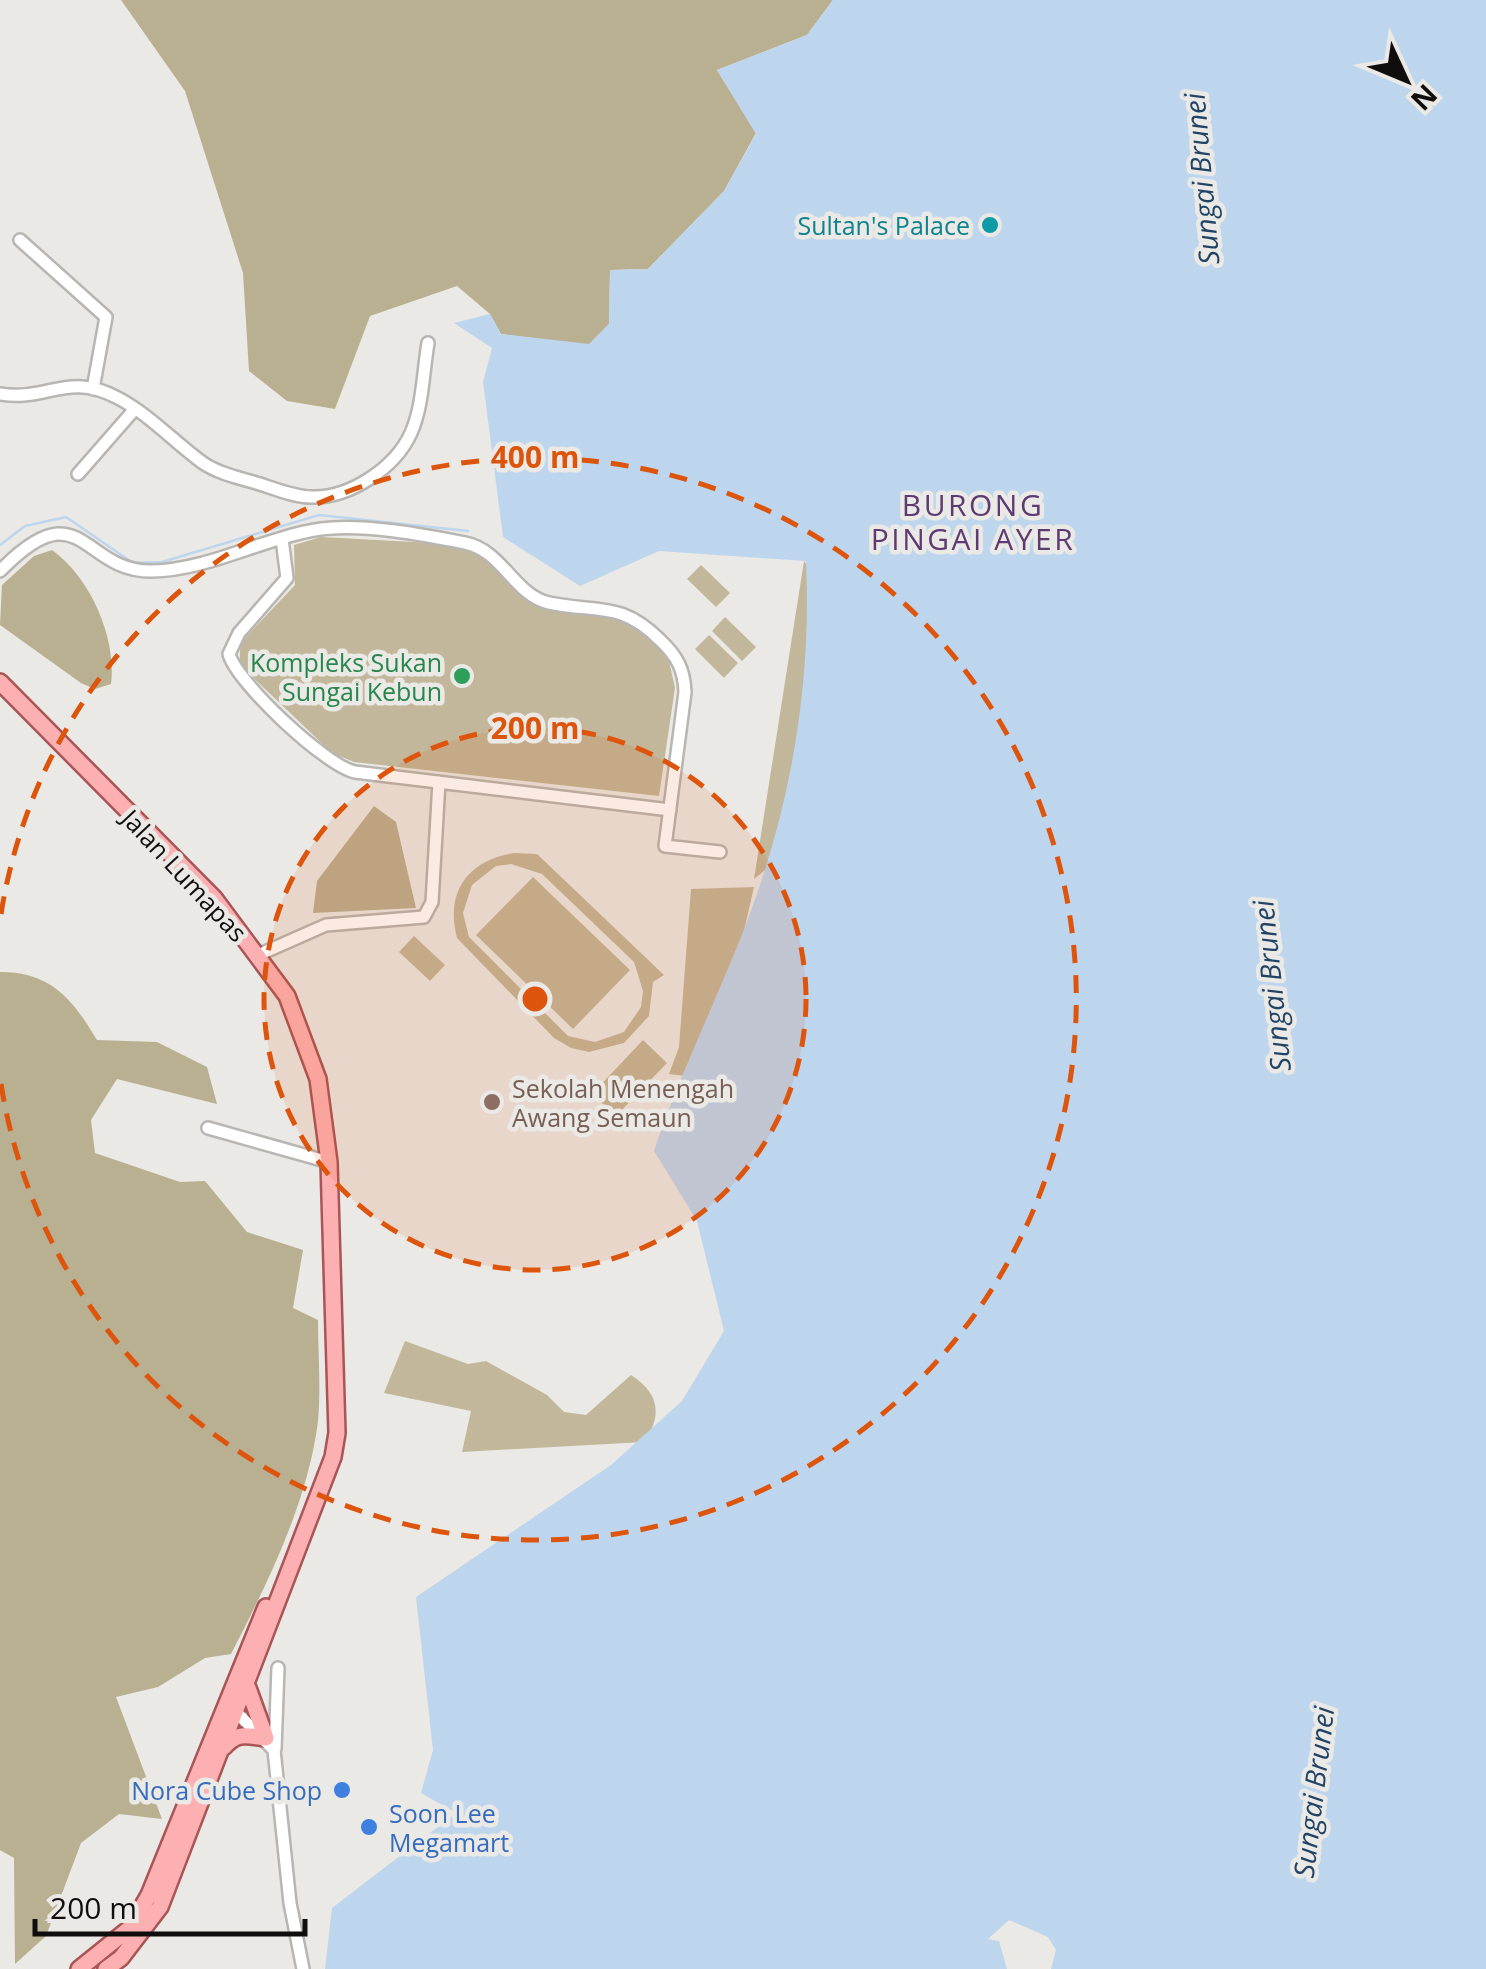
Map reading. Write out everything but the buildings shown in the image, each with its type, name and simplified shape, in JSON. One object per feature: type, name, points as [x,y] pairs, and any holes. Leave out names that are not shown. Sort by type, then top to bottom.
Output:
[{"type":"main road","name":"Jalan Lumapas","points":[[0,682],[214,898],[287,996],[312,1056],[329,1162],[337,1433],[333,1457],[247,1684],[230,1709]]},
{"type":"main road","name":"Jalan Lumapas","points":[[230,1709],[248,1659],[246,1651],[333,1457]]},
{"type":"main road","points":[[247,1684],[250,1705],[270,1744]]},
{"type":"main road","points":[[106,1969],[121,1958],[160,1907],[222,1750],[230,1709]]},
{"type":"main road","points":[[79,1969],[130,1928],[163,1865],[200,1761],[230,1709]]},
{"type":"main road","points":[[222,1750],[233,1737],[246,1734],[270,1744]]},
{"type":"street","points":[[20,240],[106,318],[93,389]]},
{"type":"street","points":[[0,394],[23,397],[69,383],[93,389],[134,410],[205,464],[225,474],[310,497],[328,495],[372,476],[410,434],[428,343]]},
{"type":"street","points":[[78,474],[134,410]]},
{"type":"street","points":[[0,571],[34,541],[58,534],[85,540],[125,567],[157,572],[282,539],[343,528],[463,542],[488,552],[539,600],[636,616],[672,652],[684,680],[665,846],[720,852]]},
{"type":"street","points":[[282,539],[287,578],[232,643],[228,654],[232,666],[344,770],[670,810]]},
{"type":"street","points":[[258,955],[326,925],[424,918],[432,902],[438,782]]},
{"type":"street","points":[[208,1128],[329,1162]]},
{"type":"street","points":[[278,1668],[270,1744],[290,1904],[303,1969]]},
{"type":"street","points":[[230,1709],[270,1744]]},
{"type":"shaded area","points":[[121,0],[833,0],[807,35],[717,70],[756,133],[724,191],[648,269],[610,270],[609,324],[589,345],[501,334],[490,314],[457,286],[370,316],[335,409],[287,401],[249,371],[243,273],[185,91]]},
{"type":"shaded area","name":"Kompleks Sukan Sungai Kebun","points":[[321,537],[470,545],[538,607],[632,618],[669,661],[675,688],[659,796],[354,762],[332,753],[240,665],[240,643],[295,585],[294,545]]},
{"type":"shaded area","points":[[52,550],[78,576],[98,610],[110,647],[111,684],[95,689],[81,683],[0,625],[2,585],[34,556]]},
{"type":"shaded area","points":[[804,561],[820,583],[819,693],[779,859],[754,879]]},
{"type":"shaded area","points":[[701,565],[730,593],[716,607],[687,579]]},
{"type":"shaded area","points":[[725,617],[756,647],[742,661],[712,631]]},
{"type":"shaded area","points":[[709,635],[738,663],[724,678],[695,649]]},
{"type":"shaded area","points":[[374,806],[396,822],[416,908],[313,913],[317,881]]},
{"type":"shaded area","points":[[537,854],[664,975],[653,982],[649,1016],[624,1043],[589,1052],[554,1038],[457,938],[454,907],[463,881],[472,871],[498,857]],"holes":[[[511,864],[542,874],[634,962],[643,991],[641,1007],[624,1032],[595,1042],[568,1036],[469,937],[463,913],[472,885],[496,866]]]},
{"type":"shaded area","points":[[533,877],[630,970],[573,1029],[476,935]]},
{"type":"shaded area","points":[[754,887],[710,1079],[669,1074],[679,1047],[691,889]]},
{"type":"shaded area","points":[[414,936],[445,965],[430,981],[399,952]]},
{"type":"shaded area","points":[[0,972],[34,977],[59,991],[97,1040],[157,1042],[207,1067],[217,1104],[117,1079],[91,1120],[95,1153],[180,1182],[205,1181],[247,1232],[303,1250],[293,1308],[318,1320],[319,1383],[313,1451],[296,1511],[231,1654],[205,1658],[158,1687],[116,1697],[162,1819],[119,1814],[81,1843],[46,1936],[15,1964],[14,1858],[0,1850]]},
{"type":"shaded area","points":[[643,1040],[667,1063],[616,1116],[592,1094]]},
{"type":"shaded area","points":[[405,1341],[468,1364],[486,1361],[547,1395],[564,1412],[586,1415],[631,1375],[652,1397],[654,1423],[644,1442],[462,1452],[471,1411],[384,1393]]},
{"type":"water","name":"Sungai Brunei","points":[[833,0],[1486,0],[1486,1969],[1051,1969],[1056,1950],[1048,1937],[1009,1920],[988,1939],[999,1941],[1007,1969],[325,1969],[332,1908],[456,1813],[421,1793],[433,1750],[416,1597],[611,1465],[682,1401],[724,1331],[697,1221],[654,1151],[763,876],[792,760],[803,681],[806,561],[659,551],[580,586],[503,537],[483,382],[492,348],[454,323],[490,314],[501,334],[589,344],[609,324],[610,270],[648,269],[724,191],[756,134],[717,70],[807,35]]},
{"type":"waterway","points":[[0,545],[25,526],[66,517],[133,563],[162,562],[319,515],[468,531]]},
{"type":"place","name":"Sultan's Palace","points":[[990,225]]},
{"type":"place","name":"Kompleks Sukan Sungai Kebun","points":[[462,676]]},
{"type":"place","name":"Sekolah Menengah Awang Semaun","points":[[492,1102]]},
{"type":"place","name":"Nora Cube Shop","points":[[342,1790]]},
{"type":"place","name":"Soon Lee Megamart","points":[[369,1827]]},
{"type":"district","name":"BURONG PINGAI AYER","points":[[973,521]]}]
